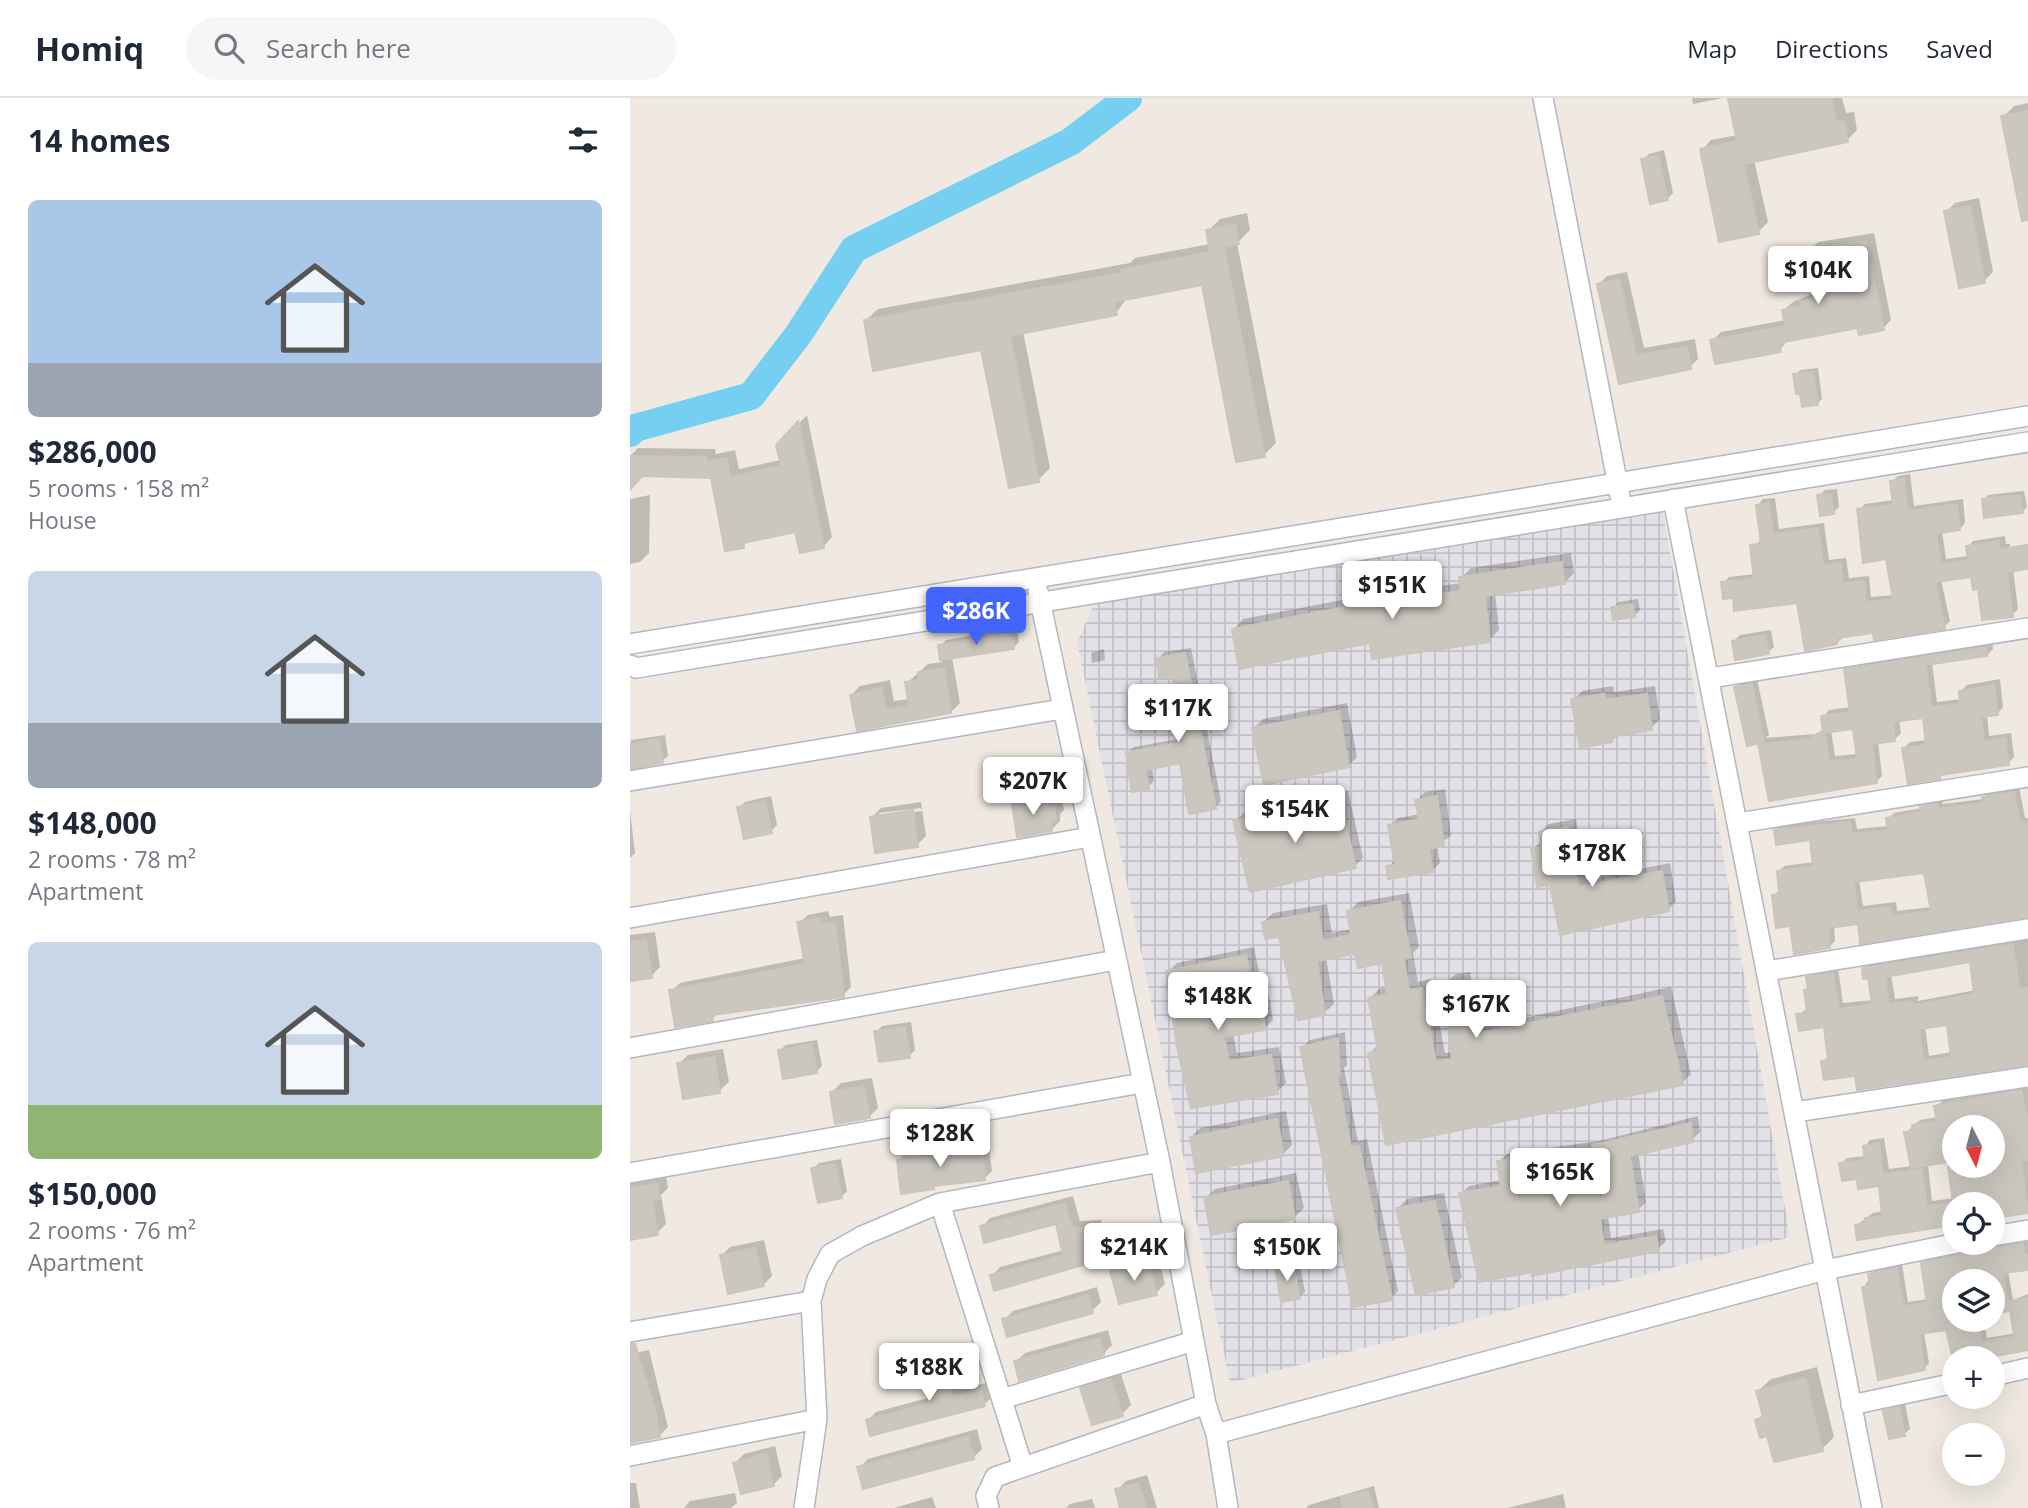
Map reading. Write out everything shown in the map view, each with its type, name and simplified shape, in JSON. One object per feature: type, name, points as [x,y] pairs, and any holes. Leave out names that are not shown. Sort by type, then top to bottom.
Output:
[{"type":"street","points":[[1543,98],[1622,508]]},
{"type":"street","points":[[630,644],[2028,416]]},
{"type":"street","points":[[630,665],[636,668],[1040,604],[2028,442]]},
{"type":"street","points":[[1673,499],[1872,1508]]},
{"type":"street","points":[[1035,578],[1160,1161],[1206,1404],[1216,1434],[1228,1508]]},
{"type":"street","points":[[1710,678],[2028,628]]},
{"type":"street","points":[[630,781],[1062,709]]},
{"type":"street","points":[[1738,823],[2028,777]]},
{"type":"street","points":[[630,918],[1090,837]]},
{"type":"street","points":[[1767,971],[2028,929]]},
{"type":"street","points":[[630,1048],[1116,960]]},
{"type":"street","points":[[1795,1112],[2028,1077]]},
{"type":"street","points":[[630,1173],[1142,1083]]},
{"type":"street","points":[[804,1508],[817,1419],[811,1301],[817,1279],[830,1254],[862,1236],[940,1203],[1160,1161]]},
{"type":"street","points":[[940,1203],[1023,1467]]},
{"type":"street","points":[[2005,1234],[2028,1230]]},
{"type":"street","points":[[1216,1434],[1825,1270],[1942,1246]]},
{"type":"street","points":[[630,1332],[811,1301]]},
{"type":"street","points":[[1002,1399],[1194,1341]]},
{"type":"street","points":[[2005,1373],[2028,1368]]},
{"type":"street","points":[[1851,1405],[1942,1386]]},
{"type":"street","points":[[989,1508],[986,1496],[995,1477],[1206,1404]]},
{"type":"street","points":[[630,1456],[817,1419]]},
{"type":"shaded area","points":[[1662,506],[1790,1237],[1230,1383],[1077,642],[1093,607],[1118,593]]},
{"type":"building","points":[[1728,98],[1831,98],[1836,122],[1845,121],[1848,142],[1744,164],[1759,234],[1719,242],[1700,149],[1737,141]]},
{"type":"building","points":[[2028,111],[2028,220],[2022,221],[2001,116]]},
{"type":"building","points":[[1658,155],[1668,200],[1650,204],[1641,159]]},
{"type":"building","points":[[1970,206],[1985,283],[1959,288],[1944,211]]},
{"type":"building","points":[[1235,224],[1239,244],[1224,247],[1265,457],[1236,462],[1202,285],[1114,302],[1117,315],[1010,336],[1039,482],[1009,488],[981,350],[873,371],[864,320],[1122,273],[1121,270],[1210,252],[1206,230]]},
{"type":"building","points":[[1866,241],[1884,330],[1859,335],[1857,328],[1779,343],[1781,352],[1715,364],[1710,340],[1785,326],[1782,310],[1801,306],[1800,301],[1816,298],[1807,250]]},
{"type":"building","points":[[1619,279],[1636,355],[1687,347],[1691,369],[1619,384],[1597,284]]},
{"type":"building","points":[[1813,372],[1818,405],[1802,407],[1800,394],[1796,394],[1793,374]]},
{"type":"building","points":[[798,421],[824,548],[800,553],[795,532],[743,543],[744,548],[725,551],[711,478],[642,476],[630,490],[630,456],[706,457],[707,462],[727,458],[730,477],[781,466],[776,445]]},
{"type":"building","points":[[1904,479],[1908,511],[1957,504],[1960,530],[1936,534],[1941,564],[1968,560],[1966,546],[1999,541],[2000,549],[2028,545],[2028,569],[2007,572],[2013,617],[1982,620],[1978,589],[1973,590],[1971,577],[1935,582],[1945,629],[1874,640],[1873,633],[1837,638],[1837,644],[1805,651],[1797,603],[1734,611],[1733,598],[1723,599],[1721,582],[1754,579],[1750,545],[1761,544],[1756,505],[1769,503],[1773,534],[1818,528],[1823,565],[1841,563],[1843,583],[1864,581],[1866,602],[1893,599],[1886,559],[1863,563],[1857,509],[1893,505],[1890,481]]},
{"type":"building","points":[[1831,494],[1834,514],[1820,516],[1817,495]]},
{"type":"building","points":[[2020,495],[2023,513],[1984,518],[1982,499]]},
{"type":"building","points":[[1562,562],[1565,584],[1485,596],[1490,642],[1372,659],[1370,643],[1239,669],[1232,629],[1406,595],[1407,598],[1461,591],[1459,577]]},
{"type":"building","points":[[1633,604],[1635,617],[1613,620],[1611,607]]},
{"type":"building","points":[[1011,633],[1014,649],[940,660],[938,645]]},
{"type":"building","points":[[1765,635],[1769,654],[1735,660],[1732,641]]},
{"type":"building","points":[[1986,647],[1987,656],[1926,665],[1931,707],[1960,704],[1959,691],[1994,685],[1998,715],[1981,717],[1984,741],[2005,738],[2009,765],[1940,775],[1940,779],[1908,784],[1902,748],[1926,745],[1923,718],[1893,722],[1895,741],[1872,744],[1877,783],[1769,801],[1758,744],[1811,739],[1811,736],[1825,733],[1829,761],[1857,759],[1853,729],[1823,733],[1821,716],[1850,712],[1844,669]]},
{"type":"building","points":[[1185,653],[1216,809],[1189,814],[1180,763],[1146,770],[1149,789],[1132,792],[1126,752],[1183,742],[1172,676],[1159,678],[1156,658]]},
{"type":"building","points":[[944,668],[951,713],[857,731],[850,695],[881,688],[886,709],[909,706],[905,682],[919,680],[918,672]]},
{"type":"building","points":[[1752,684],[1764,742],[1747,746],[1734,687]]},
{"type":"building","points":[[1604,694],[1605,700],[1647,694],[1652,730],[1611,737],[1612,742],[1580,748],[1571,699]]},
{"type":"building","points":[[1339,711],[1349,767],[1264,785],[1252,728]]},
{"type":"building","points":[[659,739],[663,763],[630,769],[630,744]]},
{"type":"building","points":[[2014,792],[2020,823],[2028,822],[2028,917],[1860,944],[1858,924],[1828,928],[1830,948],[1794,954],[1790,926],[1776,928],[1772,895],[1779,894],[1777,871],[1813,866],[1810,840],[1776,845],[1774,830],[1850,822],[1852,834],[1888,830],[1886,818],[1921,812],[1920,806],[1937,804],[1938,809],[1983,803],[1982,797]],"holes":[[[1924,873],[1931,911],[1892,916],[1891,907],[1857,911],[1854,882]]]},
{"type":"building","points":[[1437,796],[1444,846],[1429,849],[1433,872],[1388,879],[1386,866],[1395,865],[1388,825],[1419,819],[1415,800]]},
{"type":"building","points":[[1340,798],[1356,868],[1250,892],[1233,821]]},
{"type":"building","points":[[1047,799],[1049,807],[1054,806],[1056,820],[1051,821],[1052,831],[1017,837],[1012,804]]},
{"type":"building","points":[[765,801],[772,833],[744,839],[737,807]]},
{"type":"building","points":[[913,810],[918,847],[875,853],[870,817]]},
{"type":"building","points":[[1568,827],[1578,887],[1662,871],[1669,911],[1560,935],[1550,885],[1537,887],[1531,849],[1542,847],[1539,832]]},
{"type":"building","points":[[1400,901],[1411,958],[1404,959],[1409,990],[1422,988],[1436,1062],[1452,1059],[1444,983],[1461,981],[1470,1035],[1662,996],[1683,1085],[1386,1145],[1368,1053],[1378,1051],[1368,998],[1387,994],[1382,963],[1358,968],[1355,954],[1317,961],[1325,1015],[1298,1020],[1279,937],[1265,939],[1262,922],[1318,912],[1323,941],[1351,935],[1347,911]]},
{"type":"building","points":[[820,918],[821,924],[835,922],[844,997],[712,1015],[713,1021],[675,1027],[669,990],[805,964],[797,922]]},
{"type":"building","points":[[646,940],[652,978],[630,981],[630,942]]},
{"type":"building","points":[[2013,944],[2019,989],[2028,988],[2028,1065],[1857,1090],[1855,1076],[1824,1080],[1821,1061],[1828,1060],[1824,1027],[1799,1031],[1796,1014],[1807,1013],[1804,990],[1808,989],[1806,977],[1833,973],[1839,1009],[1872,1004],[1868,978],[1863,979],[1862,968]],"holes":[[[1970,962],[1974,994],[1913,1005],[1912,1001],[1889,1004],[1885,977]],[[1947,1025],[1951,1057],[1924,1061],[1919,1029]]]},
{"type":"building","points":[[1246,955],[1254,994],[1259,994],[1265,1030],[1224,1037],[1229,1061],[1271,1055],[1278,1094],[1191,1108],[1177,1047],[1166,971]]},
{"type":"building","points":[[905,1027],[910,1058],[879,1062],[874,1031]]},
{"type":"building","points":[[1338,1038],[1340,1075],[1337,1075],[1351,1147],[1359,1146],[1392,1300],[1353,1307],[1300,1047]]},
{"type":"building","points":[[812,1044],[817,1073],[783,1079],[778,1050]]},
{"type":"building","points":[[715,1057],[720,1093],[683,1099],[677,1063]]},
{"type":"building","points":[[864,1086],[870,1118],[835,1124],[830,1092]]},
{"type":"building","points":[[2021,1090],[2028,1121],[2028,1160],[2021,1161],[2028,1213],[2005,1216],[2005,1192],[1952,1192],[1950,1178],[2006,1178],[2006,1115],[1942,1115],[1942,1163],[1911,1168],[1904,1132],[1913,1131],[1912,1125],[1937,1121],[1934,1106]]},
{"type":"building","points":[[1277,1119],[1284,1156],[1196,1173],[1190,1137]]},
{"type":"building","points":[[1691,1123],[1693,1142],[1630,1156],[1639,1212],[1600,1219],[1604,1245],[1656,1236],[1659,1251],[1532,1276],[1532,1272],[1479,1282],[1459,1193],[1501,1186],[1497,1161],[1593,1148],[1593,1145]]},
{"type":"building","points":[[1879,1143],[1883,1174],[1922,1169],[1927,1206],[1942,1204],[1942,1227],[1857,1240],[1855,1225],[1866,1223],[1865,1218],[1882,1216],[1879,1186],[1858,1189],[1857,1179],[1842,1181],[1839,1163],[1865,1160],[1863,1146]]},
{"type":"building","points":[[982,1145],[985,1180],[933,1186],[934,1189],[901,1194],[897,1160],[906,1158],[905,1150],[919,1148],[920,1157]]},
{"type":"building","points":[[835,1164],[842,1198],[818,1203],[811,1168]]},
{"type":"building","points":[[1288,1181],[1295,1219],[1211,1235],[1204,1197]]},
{"type":"building","points":[[657,1184],[660,1199],[652,1200],[658,1235],[630,1240],[630,1188]]},
{"type":"building","points":[[1435,1201],[1454,1287],[1416,1295],[1396,1208]]},
{"type":"building","points":[[1065,1203],[1072,1228],[1094,1228],[1100,1260],[994,1291],[990,1275],[1063,1255],[1056,1224],[984,1243],[980,1226]]},
{"type":"building","points":[[2023,1243],[2025,1256],[2028,1255],[2028,1270],[2005,1273],[2005,1269],[1942,1269],[1942,1331],[1919,1334],[1925,1370],[1878,1380],[1862,1287],[1870,1286],[1868,1274],[1897,1268],[1903,1306],[1927,1303],[1921,1263],[1959,1255],[2005,1255],[2005,1246]]},
{"type":"building","points":[[755,1248],[764,1286],[728,1294],[720,1255]]},
{"type":"building","points":[[1148,1261],[1157,1295],[1119,1304],[1110,1271]]},
{"type":"building","points":[[1293,1263],[1300,1299],[1281,1302],[1275,1267]]},
{"type":"building","points":[[2005,1286],[2009,1311],[2005,1312]]},
{"type":"building","points":[[1088,1295],[1093,1313],[1007,1337],[1002,1319]]},
{"type":"building","points":[[2028,1298],[2028,1350],[2005,1354],[2005,1346],[1950,1346],[1946,1332],[1980,1332],[1982,1342],[2014,1337],[2009,1301]]},
{"type":"building","points":[[1100,1338],[1104,1355],[1019,1381],[1014,1361]]},
{"type":"building","points":[[630,1344],[635,1344],[654,1406],[660,1437],[630,1443]]},
{"type":"building","points":[[942,1356],[953,1397],[981,1389],[985,1406],[870,1436],[866,1420],[934,1402],[923,1362]]},
{"type":"building","points":[[1805,1378],[1823,1451],[1774,1462],[1767,1436],[1760,1438],[1755,1420],[1763,1417],[1756,1391]]},
{"type":"building","points":[[1111,1379],[1123,1416],[1092,1425],[1080,1388]]},
{"type":"building","points":[[1899,1407],[1905,1436],[1889,1439],[1883,1411]]},
{"type":"building","points":[[968,1437],[974,1459],[863,1489],[857,1467]]},
{"type":"building","points":[[766,1454],[774,1486],[741,1494],[733,1463]]},
{"type":"building","points":[[1139,1483],[1146,1508],[1120,1508],[1115,1489]]},
{"type":"building","points":[[1368,1491],[1373,1508],[1343,1508],[1341,1497]]},
{"type":"waterway","points":[[630,433],[635,428],[751,396],[798,335],[854,249],[1070,142],[1128,98]]}]
